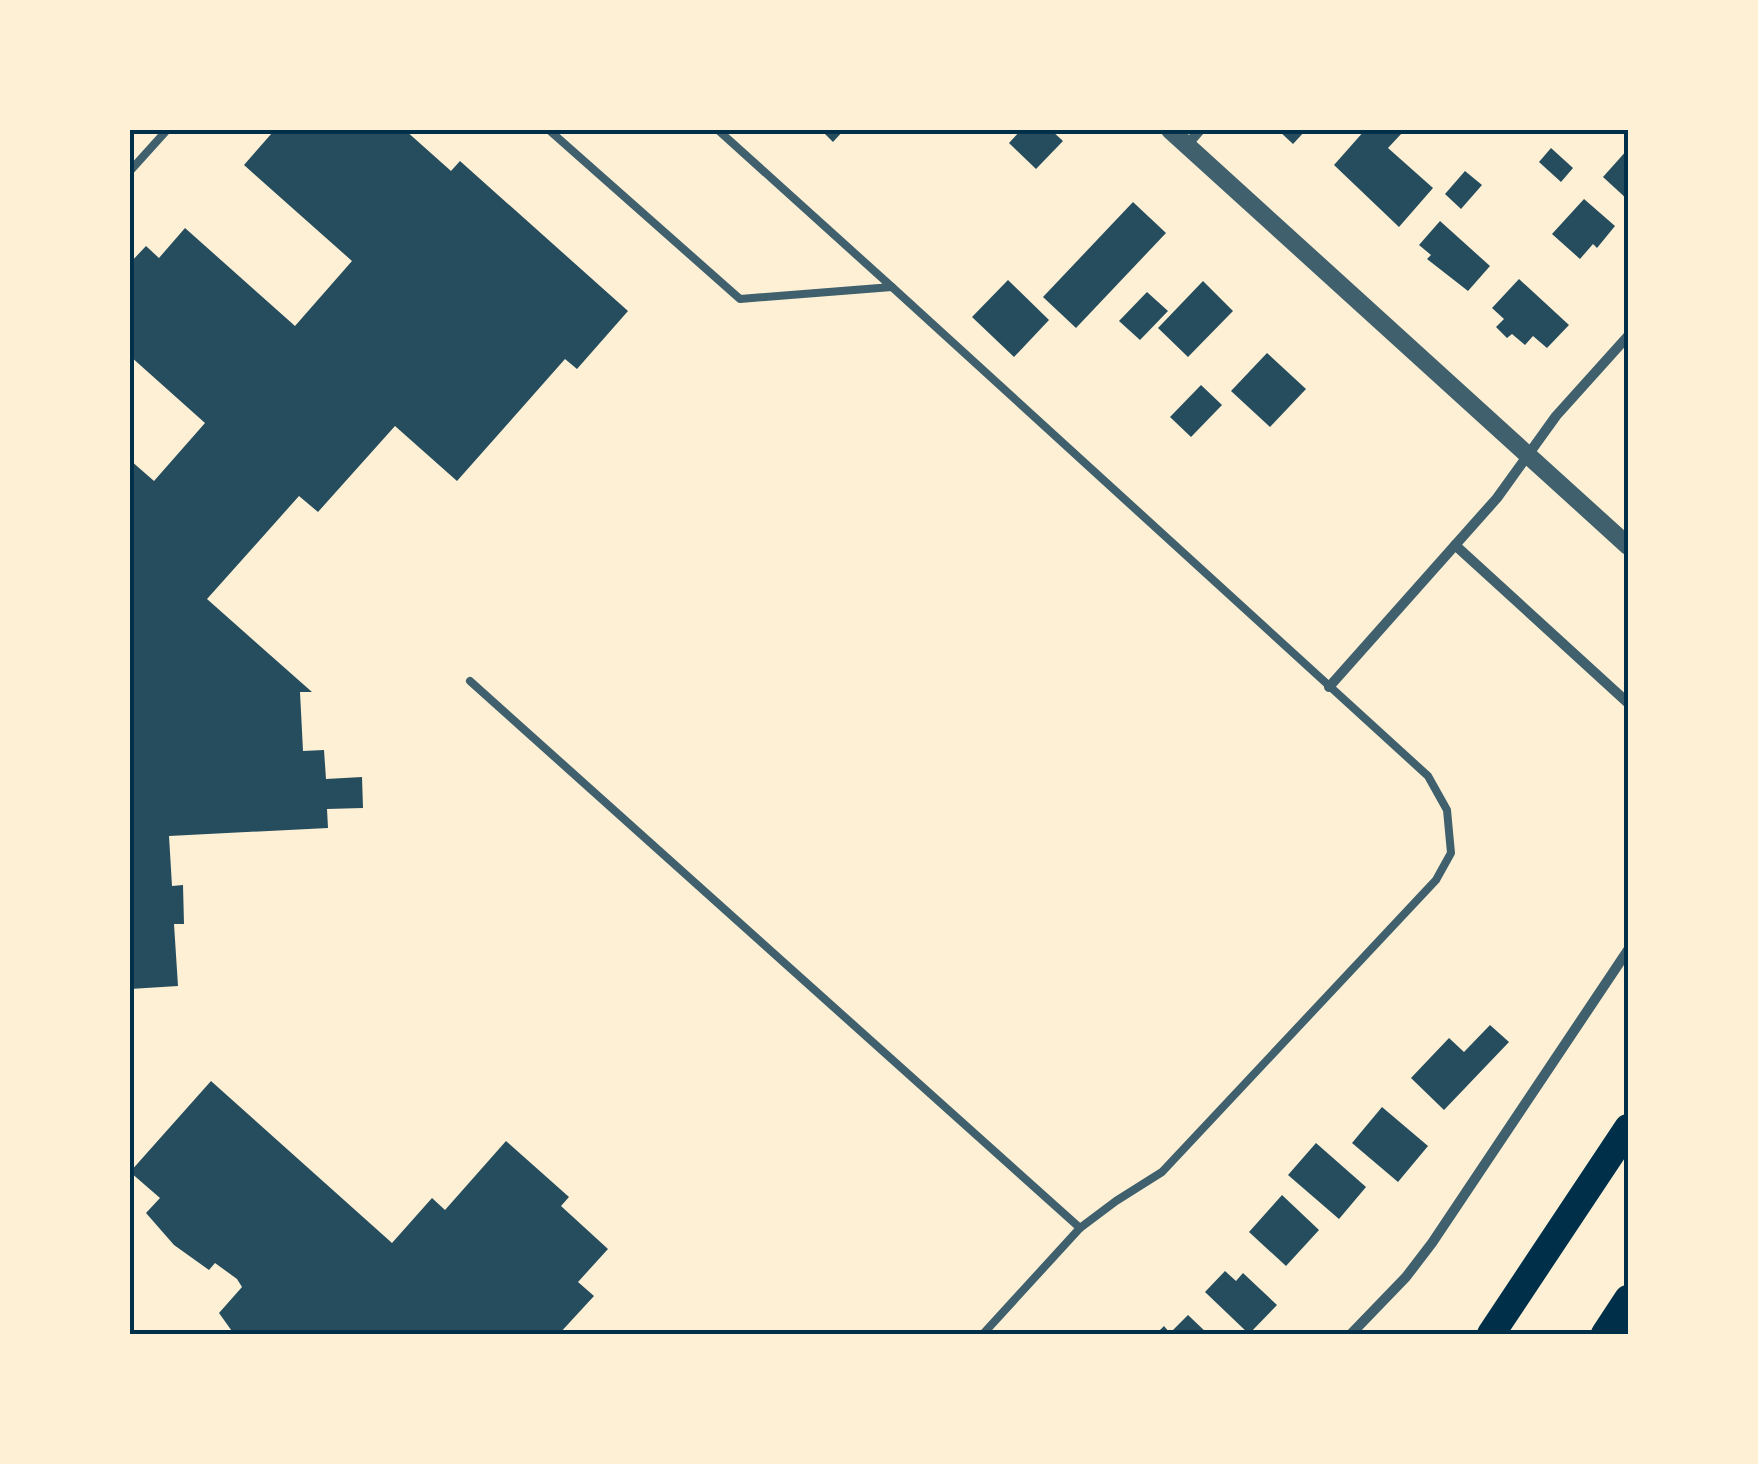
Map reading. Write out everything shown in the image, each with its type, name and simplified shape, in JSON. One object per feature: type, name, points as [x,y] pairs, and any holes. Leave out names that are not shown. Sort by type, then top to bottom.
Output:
[{"type":"highway","points":[[1490,1334],[1628,1128]]},
{"type":"highway","points":[[1605,1334],[1628,1299]]},
{"type":"street","points":[[1170,130],[1628,546]]},
{"type":"street","points":[[1187,145],[1200,130]]},
{"type":"street","points":[[1329,687],[1455,545],[1529,456],[1556,416],[1628,336]]},
{"type":"street","points":[[1455,545],[1628,703]]},
{"type":"street","points":[[1351,1334],[1432,1244],[1628,950]]},
{"type":"lane","points":[[130,172],[168,130]]},
{"type":"lane","points":[[549,130],[740,299],[892,287]]},
{"type":"lane","points":[[718,130],[1428,776],[1447,810],[1451,852],[1436,880],[1162,1172],[1080,1228],[982,1334]]},
{"type":"lane","points":[[470,681],[1080,1228]]},
{"type":"building","points":[[269,130],[405,130],[451,171],[460,161],[628,311],[577,369],[565,359],[457,481],[395,426],[318,512],[299,496],[207,599],[312,692],[300,692],[303,751],[324,750],[326,779],[362,777],[363,808],[327,809],[328,828],[169,836],[172,886],[183,885],[184,924],[174,924],[178,986],[130,989],[130,460],[154,481],[205,423],[130,356],[130,263],[146,246],[159,258],[185,228],[295,326],[352,261],[244,165],[272,133]]},
{"type":"building","points":[[821,130],[844,130],[833,142]]},
{"type":"building","points":[[1021,130],[1051,130],[1063,141],[1036,169],[1009,143]]},
{"type":"building","points":[[1278,130],[1306,130],[1293,144]]},
{"type":"building","points":[[1365,130],[1402,133],[1388,148],[1433,188],[1399,227],[1334,165]]},
{"type":"building","points":[[1551,148],[1573,168],[1561,182],[1539,162]]},
{"type":"building","points":[[1628,149],[1628,200],[1603,177]]},
{"type":"building","points":[[1465,171],[1482,185],[1461,209],[1445,194]]},
{"type":"building","points":[[1584,199],[1615,226],[1597,248],[1593,244],[1580,259],[1552,234]]},
{"type":"building","points":[[1133,202],[1166,233],[1076,328],[1043,297]]},
{"type":"building","points":[[1440,221],[1490,266],[1468,291],[1427,259],[1431,255],[1419,245]]},
{"type":"building","points":[[1519,279],[1569,325],[1547,348],[1533,336],[1525,345],[1512,334],[1507,338],[1496,327],[1504,319],[1492,308]]},
{"type":"building","points":[[1008,280],[1049,320],[1014,357],[972,317]]},
{"type":"building","points":[[1203,281],[1233,311],[1188,357],[1158,328]]},
{"type":"building","points":[[1147,292],[1168,311],[1140,340],[1119,321]]},
{"type":"building","points":[[1267,353],[1306,389],[1270,427],[1231,391]]},
{"type":"building","points":[[1201,385],[1222,405],[1191,437],[1170,417]]},
{"type":"building","points":[[1490,1025],[1509,1042],[1444,1110],[1411,1078],[1449,1038],[1464,1052]]},
{"type":"building","points":[[211,1081],[392,1243],[432,1198],[445,1210],[506,1141],[569,1197],[561,1206],[608,1249],[578,1282],[594,1296],[559,1334],[234,1334],[219,1313],[242,1287],[237,1279],[215,1263],[209,1270],[174,1245],[146,1213],[160,1198],[130,1172]]},
{"type":"building","points":[[1382,1107],[1428,1146],[1398,1182],[1352,1143]]},
{"type":"building","points":[[1316,1143],[1366,1187],[1339,1219],[1288,1175]]},
{"type":"building","points":[[1282,1195],[1319,1230],[1286,1266],[1249,1232]]},
{"type":"building","points":[[1225,1271],[1236,1281],[1243,1273],[1277,1305],[1249,1334],[1205,1292]]},
{"type":"building","points":[[1188,1315],[1208,1334],[1156,1334],[1164,1326],[1170,1333]]}]
